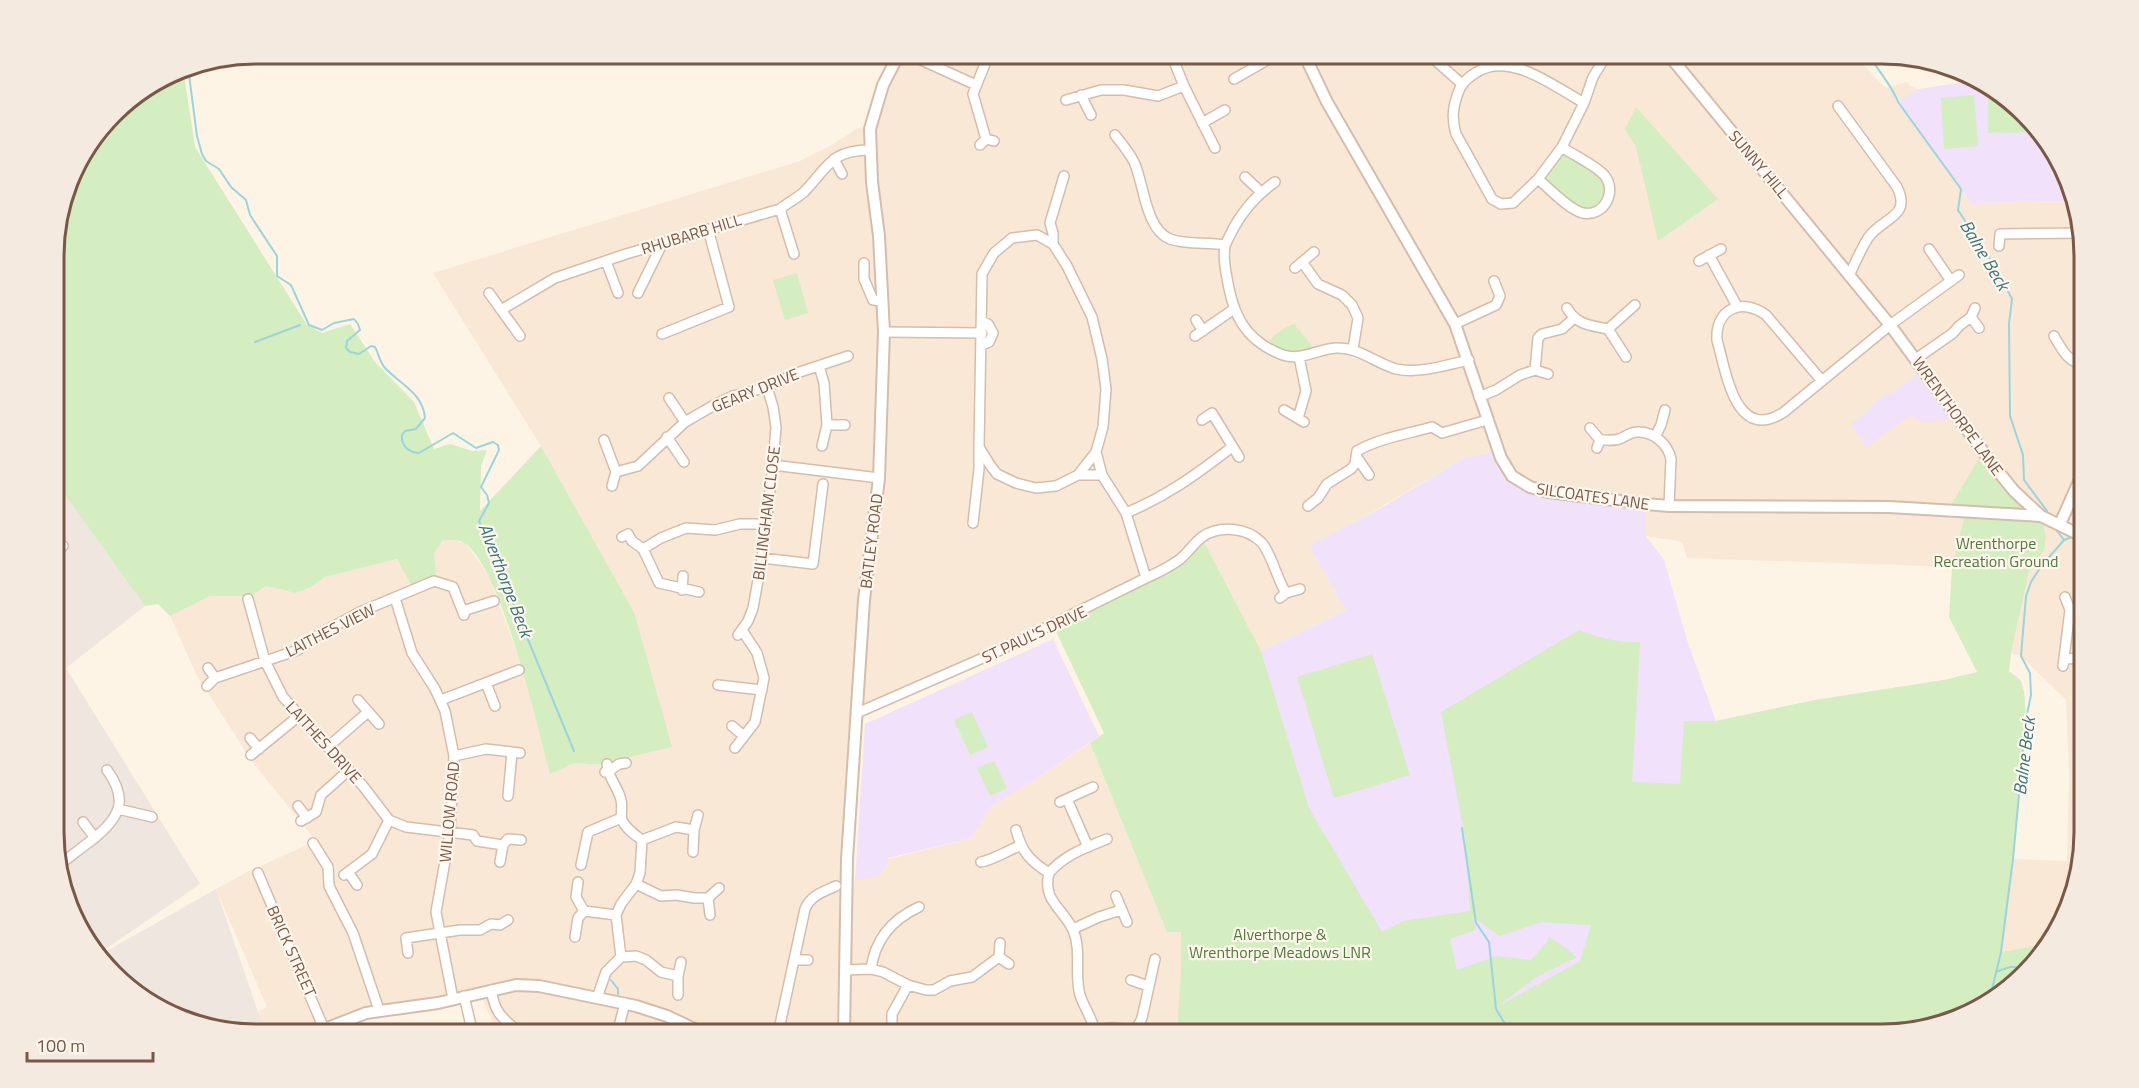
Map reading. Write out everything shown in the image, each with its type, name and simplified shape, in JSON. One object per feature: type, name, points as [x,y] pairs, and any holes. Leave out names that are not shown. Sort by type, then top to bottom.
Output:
[{"type":"street","points":[[1175,64],[1215,148]]},
{"type":"street","points":[[1234,79],[1260,64]]},
{"type":"street","name":"SILCOATES LANE","points":[[1309,64],[1327,102],[1455,324],[1505,467],[1521,483],[1548,492],[1669,506],[1879,507],[2041,516]]},
{"type":"street","points":[[1440,64],[1462,84]]},
{"type":"street","points":[[1503,64],[1482,69],[1462,84],[1452,112],[1456,134],[1492,199],[1501,204],[1513,203],[1538,179],[1562,147],[1601,64]]},
{"type":"street","points":[[1505,64],[1526,71],[1584,103]]},
{"type":"street","name":"SUNNY HILL","points":[[1676,64],[1849,276]]},
{"type":"street","name":"BATLEY ROAD","points":[[843,1024],[846,866],[864,600],[879,478],[884,332],[870,129],[883,85],[894,65]]},
{"type":"street","points":[[931,65],[976,85]]},
{"type":"street","points":[[985,65],[974,94],[986,142]]},
{"type":"street","points":[[1066,100],[1110,90],[1158,96],[1184,86]]},
{"type":"street","points":[[1081,95],[1091,115]]},
{"type":"street","points":[[1838,106],[1897,187],[1902,198],[1902,206],[1869,236],[1849,276]]},
{"type":"street","points":[[1202,123],[1225,110]]},
{"type":"street","points":[[1116,139],[1141,179],[1145,200],[1162,234],[1171,239],[1226,245]]},
{"type":"street","points":[[1538,179],[1575,210],[1592,213],[1600,210],[1606,204],[1609,190],[1608,182],[1603,174],[1562,147]]},
{"type":"street","name":"RHUBARB HILL","points":[[501,310],[555,278],[663,242],[780,208],[798,197],[834,159],[846,153],[870,150]]},
{"type":"street","points":[[834,159],[842,174]]},
{"type":"street","points":[[974,523],[979,470],[982,274],[994,253],[1012,238],[1037,235],[1050,223],[1064,176]]},
{"type":"street","points":[[1245,177],[1261,192]]},
{"type":"street","points":[[1275,182],[1248,205],[1226,245],[1226,272],[1234,309],[1251,335],[1262,344],[1285,356],[1299,357],[1335,348],[1353,349],[1395,368],[1411,371],[1469,360]]},
{"type":"street","points":[[780,208],[794,254]]},
{"type":"street","points":[[1050,223],[1053,244]]},
{"type":"street","points":[[662,334],[729,307],[708,229]]},
{"type":"street","points":[[1999,246],[2000,234],[2073,232]]},
{"type":"street","points":[[979,447],[997,474],[1016,483],[1036,488],[1056,486],[1078,475],[1096,452],[1102,427],[1106,389],[1092,317],[1067,266],[1053,244],[1037,235]]},
{"type":"street","points":[[638,293],[663,242]]},
{"type":"street","points":[[1699,261],[1720,249]]},
{"type":"street","points":[[1822,381],[1766,315],[1748,305],[1737,306],[1724,316],[1717,332],[1733,396],[1750,417],[1759,419],[1776,417],[1822,381],[1890,325],[1955,278],[1929,249]]},
{"type":"street","points":[[1314,252],[1298,265],[1318,285],[1342,295],[1352,305],[1358,318],[1353,349]]},
{"type":"street","points":[[1709,255],[1737,306]]},
{"type":"street","points":[[606,261],[618,293]]},
{"type":"street","points":[[864,263],[864,279],[873,300],[882,301]]},
{"type":"street","name":"WRENTHORPE LANE","points":[[1849,276],[1890,325],[2014,491],[2041,516],[2074,532]]},
{"type":"street","points":[[1455,324],[1496,305],[1500,296],[1494,281]]},
{"type":"street","points":[[489,293],[520,336]]},
{"type":"street","points":[[1608,329],[1635,305]]},
{"type":"street","points":[[1567,308],[1573,318],[1585,324],[1608,329],[1626,357]]},
{"type":"street","points":[[1196,320],[1199,333],[1234,309]]},
{"type":"street","points":[[1916,359],[1953,333],[1973,313],[1979,328]]},
{"type":"street","points":[[1535,370],[1538,338],[1542,333],[1562,329],[1573,318]]},
{"type":"street","points":[[982,321],[988,324],[993,333],[989,342],[982,345]]},
{"type":"street","points":[[884,332],[982,333]]},
{"type":"street","points":[[2054,336],[2068,357],[2074,361]]},
{"type":"street","name":"GEARY DRIVE","points":[[616,472],[630,469],[644,461],[667,436],[685,422],[733,396],[767,387],[794,374],[848,356]]},
{"type":"street","points":[[1284,410],[1301,420],[1306,391],[1299,357]]},
{"type":"street","points":[[819,366],[824,383],[827,425],[822,446]]},
{"type":"street","points":[[1479,397],[1496,390],[1520,375],[1535,370],[1548,374]]},
{"type":"street","name":"BILLINGHAM CLOSE","points":[[762,690],[764,678],[762,666],[757,653],[740,632],[753,608],[762,558],[773,465],[776,427],[767,387]]},
{"type":"street","points":[[669,398],[685,422]]},
{"type":"street","points":[[1655,436],[1665,410]]},
{"type":"street","points":[[1202,420],[1212,413],[1239,457]]},
{"type":"street","points":[[1355,452],[1375,442],[1432,427],[1442,433],[1487,420]]},
{"type":"street","points":[[827,425],[845,425]]},
{"type":"street","points":[[1590,428],[1598,444],[1635,432],[1655,436],[1670,452],[1669,506]]},
{"type":"street","points":[[667,436],[684,462]]},
{"type":"street","points":[[604,440],[616,472],[612,486]]},
{"type":"street","points":[[1126,513],[1172,492],[1232,447]]},
{"type":"street","points":[[1096,452],[1102,475],[1126,513],[1146,578]]},
{"type":"street","points":[[1355,452],[1369,475]]},
{"type":"street","points":[[1308,506],[1318,498],[1327,484],[1351,469],[1355,464],[1355,452]]},
{"type":"street","points":[[773,465],[879,478]]},
{"type":"street","points":[[979,470],[990,465]]},
{"type":"street","points":[[1078,475],[1102,475]]},
{"type":"street","points":[[762,558],[813,564],[824,484]]},
{"type":"street","points":[[2060,524],[2074,492]]},
{"type":"street","points":[[643,549],[661,538],[686,528],[715,530],[740,524],[765,524]]},
{"type":"street","name":"ST PAUL'S DRIVE","points":[[857,713],[992,654],[1146,578],[1180,559],[1211,532],[1233,529],[1256,538],[1263,545],[1283,596],[1300,589]]},
{"type":"street","points":[[622,537],[628,534],[632,541],[643,549],[659,583],[681,590],[699,592]]},
{"type":"street","points":[[681,590],[683,576]]},
{"type":"street","name":"LAITHES VIEW","points":[[215,678],[298,650],[321,633],[360,612],[434,581],[453,588],[464,613],[494,601]]},
{"type":"street","points":[[2065,597],[2073,610],[2063,662],[2074,660]]},
{"type":"street","name":"WILLOW ROAD","points":[[395,598],[412,653],[441,700],[454,756],[450,833],[436,912],[439,933],[458,998],[471,1024]]},
{"type":"street","name":"LAITHES DRIVE","points":[[248,599],[266,661],[283,697],[349,770],[389,820]]},
{"type":"street","points":[[207,686],[215,678],[208,668]]},
{"type":"street","points":[[441,700],[519,670]]},
{"type":"street","points":[[486,683],[495,706]]},
{"type":"street","points":[[718,685],[762,690],[755,722],[735,748]]},
{"type":"street","points":[[358,700],[379,724]]},
{"type":"street","points":[[328,746],[368,712]]},
{"type":"street","points":[[250,738],[255,752],[300,715]]},
{"type":"street","points":[[732,726],[744,736]]},
{"type":"street","points":[[454,756],[486,749],[516,753],[508,795]]},
{"type":"street","points":[[626,763],[606,769],[622,802],[621,818],[628,830],[642,840]]},
{"type":"street","points":[[66,859],[109,826],[118,809],[120,804],[117,784],[106,770]]},
{"type":"street","points":[[298,807],[304,819],[316,812],[321,795],[349,770]]},
{"type":"street","points":[[509,784],[520,785]]},
{"type":"street","points":[[1088,847],[1064,801],[1093,787]]},
{"type":"street","points":[[118,809],[152,817]]},
{"type":"street","points":[[693,852],[694,830],[698,815]]},
{"type":"street","points":[[588,832],[621,818]]},
{"type":"street","points":[[357,885],[346,874],[372,854],[389,820],[406,827],[473,835],[477,841],[503,845]]},
{"type":"street","points":[[83,822],[95,838]]},
{"type":"street","points":[[578,826],[588,832]]},
{"type":"street","points":[[642,840],[676,827],[694,830]]},
{"type":"street","points":[[1016,830],[1020,846],[1030,859],[1049,873]]},
{"type":"street","points":[[581,865],[588,832]]},
{"type":"street","points":[[500,862],[503,845],[508,839],[521,840]]},
{"type":"street","points":[[1091,1023],[1080,996],[1073,930],[1053,903],[1047,882],[1049,873],[1061,861],[1107,839]]},
{"type":"street","points":[[621,957],[616,915],[636,884],[640,873],[642,840]]},
{"type":"street","points":[[313,843],[328,867],[329,886],[353,933],[379,1010]]},
{"type":"street","points":[[981,862],[994,859],[1020,846]]},
{"type":"street","name":"BRICK STREET","points":[[258,873],[322,1024]]},
{"type":"street","points":[[578,882],[576,897],[584,911]]},
{"type":"street","points":[[636,884],[661,896],[677,895],[694,898],[708,898],[719,888]]},
{"type":"street","points":[[780,1024],[808,902],[815,895],[836,886]]},
{"type":"street","points":[[1116,896],[1127,922]]},
{"type":"street","points":[[708,898],[710,915]]},
{"type":"street","points":[[870,969],[872,957],[882,936],[904,914],[919,907]]},
{"type":"street","points":[[1073,930],[1099,917],[1121,910]]},
{"type":"street","points":[[584,911],[616,915]]},
{"type":"street","points":[[575,937],[578,918],[584,911]]},
{"type":"street","points":[[408,953],[405,937],[480,930],[491,924],[503,926]]},
{"type":"street","points":[[845,970],[870,969],[889,974],[908,985],[934,990],[950,981],[972,977],[999,957],[1000,943]]},
{"type":"street","points":[[597,998],[606,972],[621,957],[636,956],[646,960],[661,972],[678,976]]},
{"type":"street","points":[[999,957],[1009,964]]},
{"type":"street","points":[[1140,1023],[1155,959]]},
{"type":"street","points":[[794,960],[808,960]]},
{"type":"street","points":[[678,995],[681,962]]},
{"type":"street","points":[[1131,980],[1148,986]]},
{"type":"street","points":[[336,1024],[366,1012],[423,1006],[516,985],[539,986],[625,1003],[667,1016],[683,1024]]},
{"type":"street","points":[[892,1024],[892,1014],[908,985]]},
{"type":"street","points":[[491,990],[495,1008],[509,1024]]},
{"type":"street","points":[[620,1024],[625,1003]]},
{"type":"shaded area","points":[[1863,64],[1885,88],[1907,82],[1918,89],[1898,103],[1971,203],[2066,201],[2073,231],[2074,844],[2071,869],[2064,893],[2055,917],[2042,938],[2036,946],[2001,952],[2013,859],[2067,861],[2069,777],[2066,700],[2021,656],[2011,653],[2029,571],[2044,550],[1967,511],[1952,567],[1687,558],[1682,542],[1646,536],[1521,483],[1480,402],[1493,451],[1462,459],[1364,517],[1309,546],[1346,610],[1261,651],[1202,538],[1165,569],[858,713],[846,874],[855,881],[883,871],[888,859],[972,838],[991,806],[1090,743],[1167,931],[1181,932],[1185,981],[1179,1023],[494,1024],[480,993],[379,1010],[339,1024],[264,1024],[258,1012],[267,1007],[216,889],[247,872],[316,841],[251,760],[197,676],[170,616],[210,596],[252,596],[266,586],[295,593],[309,588],[325,577],[397,559],[411,585],[442,541],[455,540],[466,544],[489,576],[520,661],[574,763],[604,765],[617,760],[634,612],[541,446],[433,273],[800,161],[858,128],[870,129],[895,65]]},
{"type":"shaded area","points":[[1963,82],[1999,104],[2035,140],[2049,160],[2066,201],[1971,203],[1898,102],[1918,89]]},
{"type":"shaded area","points":[[1920,372],[1951,418],[1923,423],[1911,415],[1866,447],[1851,425],[1886,393],[1891,394]]},
{"type":"shaded area","points":[[1498,450],[1521,483],[1646,504],[1646,536],[1664,560],[1687,640],[1716,721],[1815,700],[1944,680],[1978,672],[2015,675],[2021,681],[2026,719],[2013,859],[1904,1022],[1466,1023],[1360,949],[1309,809],[1261,651],[1346,610],[1309,546],[1381,508],[1462,459]]},
{"type":"shaded area","points":[[65,494],[145,606],[66,668],[200,884],[105,949],[84,917],[79,905],[66,857],[64,832]]},
{"type":"shaded area","points":[[1053,639],[1099,736],[1035,780],[991,806],[972,838],[888,858],[887,865],[878,876],[855,881],[865,724]]},
{"type":"shaded area","points":[[216,889],[264,1024],[219,1020],[171,1004],[130,976],[107,951]]},
{"type":"green space","points":[[185,78],[195,147],[307,325],[322,333],[350,324],[375,362],[414,402],[434,449],[450,444],[472,451],[487,450],[481,466],[480,511],[541,446],[634,612],[672,747],[604,765],[574,763],[550,774],[527,687],[504,614],[478,557],[459,541],[442,541],[434,554],[436,576],[411,585],[397,559],[325,577],[309,588],[295,593],[266,586],[252,596],[210,596],[170,616],[158,604],[145,606],[65,494],[65,244],[71,207],[79,183],[97,150],[130,112],[160,90]]},
{"type":"green space","points":[[1974,95],[1978,146],[1944,149],[1941,98]]},
{"type":"green space","points":[[1988,97],[1999,104],[2028,132],[1988,133]]},
{"type":"green space","points":[[1636,107],[1718,199],[1658,241],[1636,147],[1625,129]]},
{"type":"green space","points":[[1562,147],[1608,182],[1606,204],[1583,213],[1538,179]]},
{"type":"green space","points":[[797,273],[808,313],[785,320],[773,280]]},
{"type":"green space","points":[[1294,324],[1313,347],[1293,351],[1273,345],[1270,340],[1273,337]]},
{"type":"green space","points":[[1983,452],[2041,516],[2046,537],[2044,550],[2029,571],[2009,671],[2021,681],[2026,719],[2013,859],[2001,952],[2036,946],[2009,976],[1989,991],[1968,1004],[1944,1013],[1920,1020],[1895,1023],[1178,1023],[1181,932],[1167,932],[1090,743],[1104,733],[1053,625],[1165,569],[1202,538],[1261,651],[1309,808],[1382,932],[1403,921],[1470,911],[1465,837],[1441,712],[1579,630],[1624,642],[1640,642],[1632,782],[1680,784],[1684,721],[1716,721],[1815,700],[1944,680],[1977,672],[1949,617],[1952,567],[1966,511],[1948,510]],"holes":[[[1473,917],[1499,936],[1541,922],[1591,925],[1580,961],[1497,1007],[1535,978],[1577,957],[1549,936],[1547,942],[1531,960],[1497,956],[1457,970],[1450,939],[1476,930]]]},
{"type":"green space","points":[[1372,654],[1410,775],[1334,798],[1297,677]]},
{"type":"green space","points":[[972,712],[988,747],[970,755],[954,720]]},
{"type":"green space","points":[[994,761],[1007,788],[990,796],[977,768]]},
{"type":"waterway","name":"Balne Beck","points":[[1875,64],[1898,102],[1961,189],[1958,210],[1996,268],[2012,299],[2009,324],[2010,416],[2023,455],[2024,480],[2047,511]]},
{"type":"waterway","name":"Alverthorpe Beck","points":[[189,77],[197,136],[202,154],[206,161],[219,169],[231,187],[246,200],[250,215],[277,256],[277,276],[291,285],[309,325],[322,330],[334,323],[354,319],[360,330],[347,341],[346,348],[350,352],[359,354],[371,346],[375,347],[385,368],[420,402],[425,418],[416,429],[405,431],[402,435],[406,448],[419,453],[453,433],[476,448],[493,442],[498,445],[499,450],[481,487],[489,503],[479,521],[574,751]]},
{"type":"waterway","points":[[255,342],[300,325]]},
{"type":"waterway","name":"Balne Beck","points":[[2055,528],[2064,540]]},
{"type":"waterway","name":"Balne Beck","points":[[1992,989],[2001,952],[2013,859],[2026,719],[2031,695],[2030,673],[2021,656],[2026,596],[2031,582],[2042,565],[2064,540],[2072,537]]},
{"type":"waterway","points":[[1462,828],[1476,923],[1489,942],[1496,1009],[1505,1023]]},
{"type":"waterway","points":[[1996,972],[2006,968],[2017,968]]},
{"type":"waterway","name":"Alverthorpe Beck","points":[[611,980],[618,989],[618,994]]},
{"type":"park label","name":"Wrenthorpe Recreation Ground","points":[[1996,552]]},
{"type":"park label","name":"Alverthorpe & Wrenthorpe Meadows LNR","points":[[1280,943]]}]
